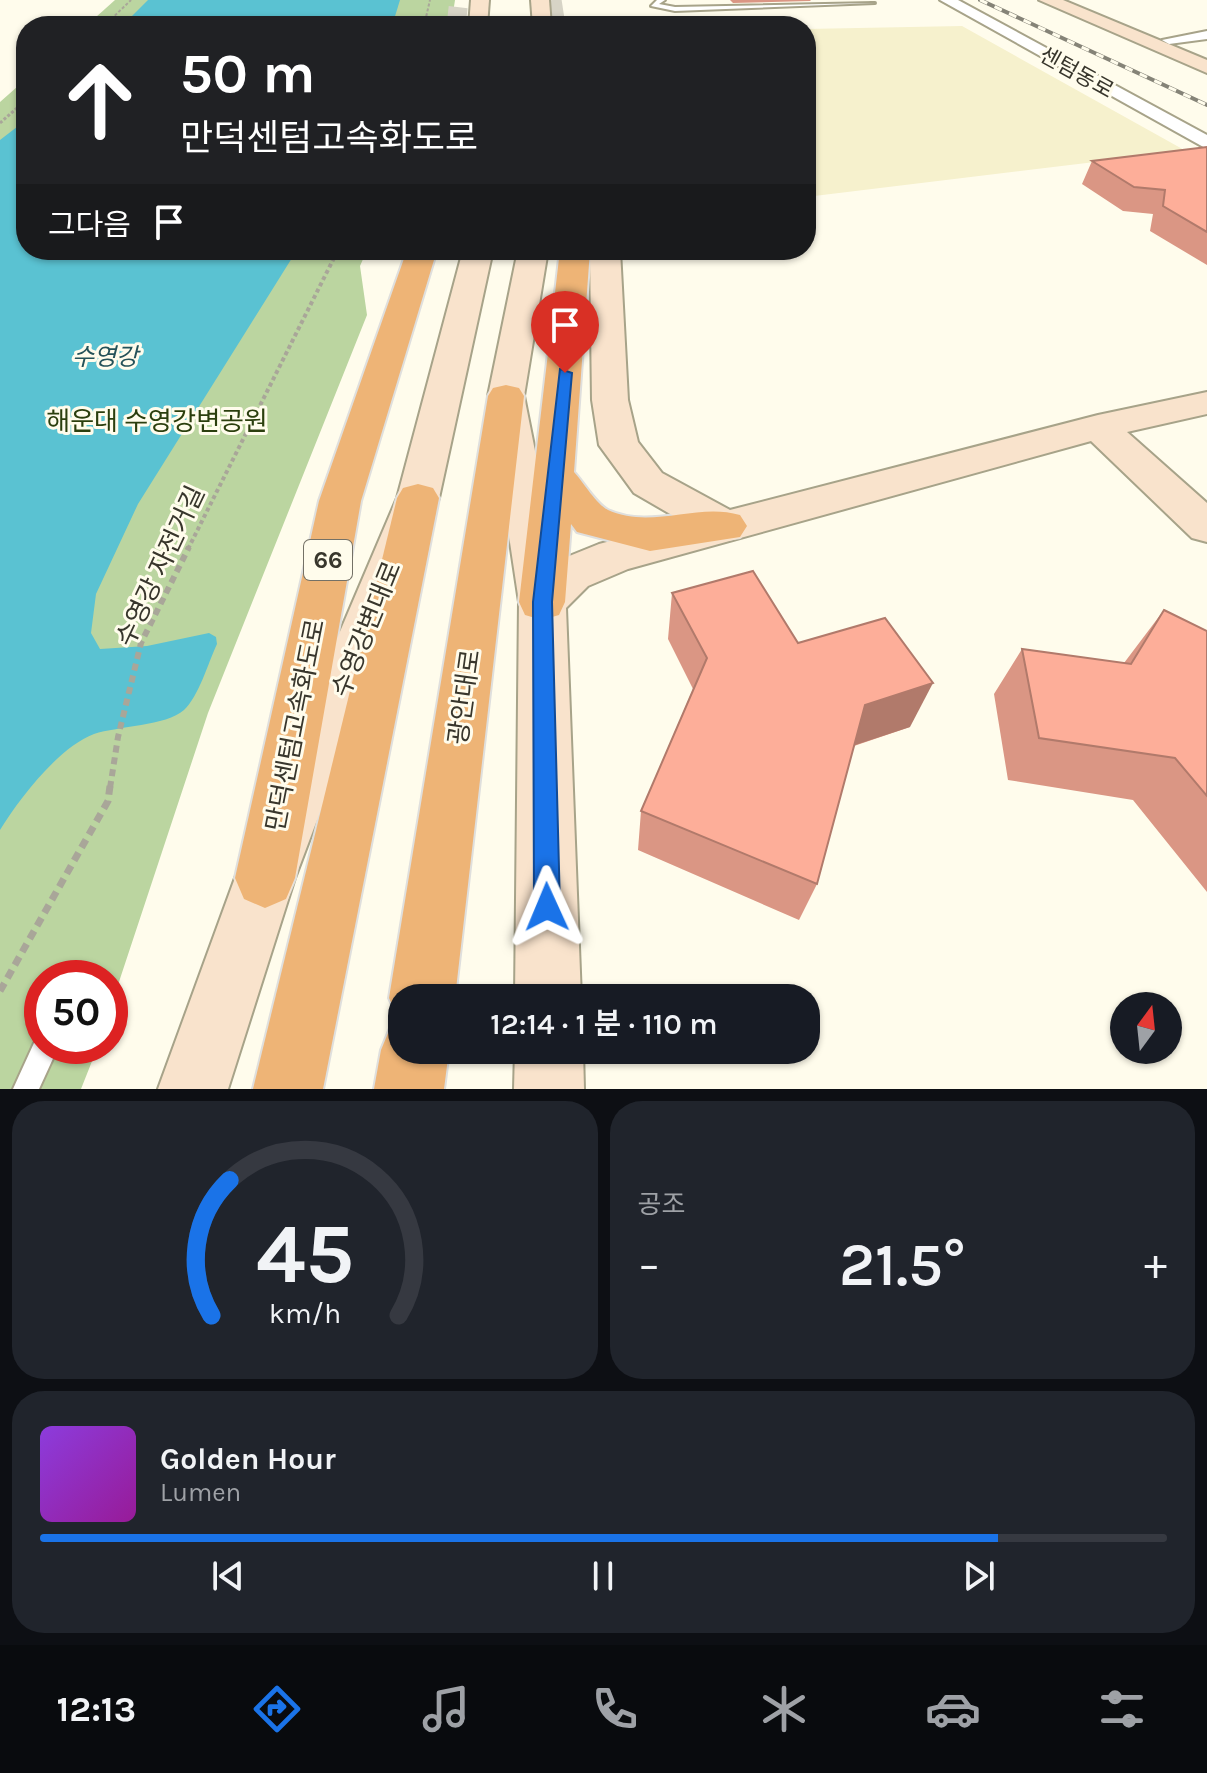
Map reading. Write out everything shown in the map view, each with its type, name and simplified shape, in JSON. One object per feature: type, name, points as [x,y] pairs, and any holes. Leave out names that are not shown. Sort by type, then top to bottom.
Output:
[{"type":"highway","name":"만덕센텀고속화도로","points":[[265,878],[340,501],[419,260]]},
{"type":"highway","points":[[542,602],[574,260]]},
{"type":"highway","name":"광안대로","points":[[424,984],[506,396]]},
{"type":"highway","points":[[556,477],[592,521],[650,535],[725,526]]},
{"type":"highway","points":[[288,1089],[418,498]]},
{"type":"highway","points":[[409,1089],[413,1064]]},
{"type":"main road","points":[[1048,0],[1207,67]]},
{"type":"main road","points":[[1078,0],[1207,54]]},
{"type":"main road","name":"수영강변대로","points":[[193,1089],[265,878],[418,498],[476,260]]},
{"type":"main road","points":[[531,260],[506,396],[542,602],[548,984]]},
{"type":"main road","points":[[605,260],[610,400],[619,445],[648,483],[725,526]]},
{"type":"main road","points":[[542,602],[572,574],[615,556],[1098,427],[1207,403]]},
{"type":"main road","points":[[1098,427],[1207,527]]},
{"type":"main road","points":[[549,1064],[549,1089]]},
{"type":"street","name":"센텀동로","points":[[947,0],[1207,143]]},
{"type":"street","points":[[1169,40],[1207,35]]},
{"type":"lane","points":[[662,0],[653,5],[675,9],[872,3],[868,0]]},
{"type":"lane","points":[[678,0],[668,2],[680,6],[841,0]]},
{"type":"lane","points":[[26,1089],[37,1064]]},
{"type":"path","points":[[114,16],[131,0]]},
{"type":"path","points":[[0,123],[16,109]]},
{"type":"path","name":"수영강 자전거길","points":[[0,991],[108,801],[118,737],[141,643],[333,260]]},
{"type":"shaded area","points":[[962,26],[1186,151],[816,196],[816,29]]},
{"type":"green space","points":[[115,0],[455,0],[453,16],[97,16]]},
{"type":"green space","name":"해운대 수영강변공원","points":[[16,88],[16,260],[363,260],[360,266],[367,315],[208,713],[126,960],[24,960],[24,1064],[91,1064],[81,1089],[0,1089],[0,102]]},
{"type":"water","points":[[148,0],[400,0],[395,16],[132,16]]},
{"type":"water","name":"수영강","points":[[16,128],[16,260],[291,260],[138,504],[96,594],[91,633],[100,649],[147,646],[209,633],[216,637],[217,644],[199,688],[184,710],[176,715],[154,723],[94,734],[67,750],[29,789],[0,830],[0,140]]},
{"type":"building","points":[[1207,147],[1207,232],[1163,206],[1165,190],[1134,187],[1092,161]]},
{"type":"building","points":[[753,571],[798,643],[885,618],[933,683],[865,705],[817,884],[641,811],[707,658],[672,593]]},
{"type":"building","points":[[1164,610],[1207,631],[1207,796],[1175,758],[1039,738],[1022,649],[1131,664]]},
{"type":"tunnel","points":[[457,16],[459,0]]},
{"type":"tunnel","points":[[552,0],[554,16]]},
{"type":"railway","points":[[980,0],[1207,105]]},
{"type":"route","points":[[547,907],[542,602],[565,373]]}]
